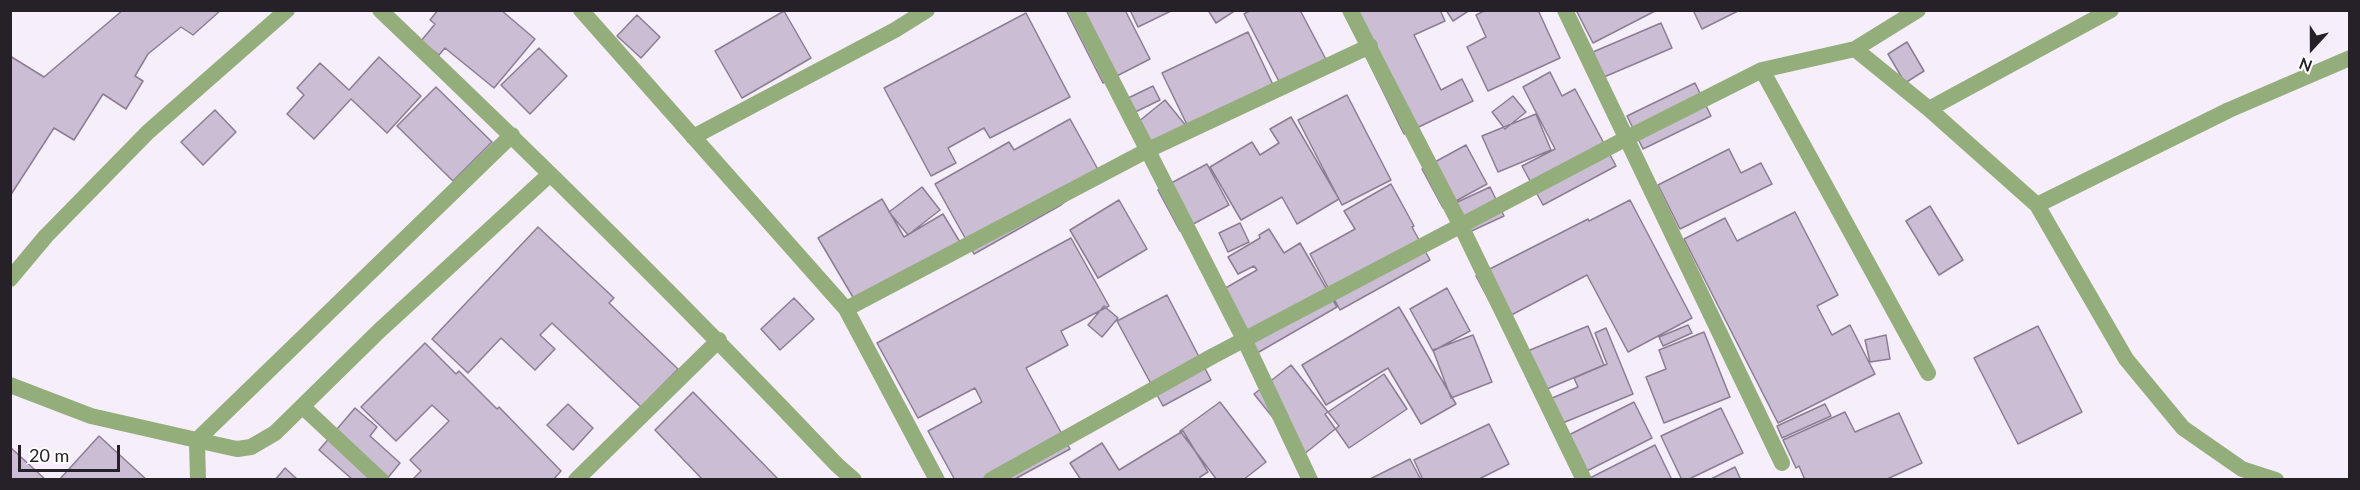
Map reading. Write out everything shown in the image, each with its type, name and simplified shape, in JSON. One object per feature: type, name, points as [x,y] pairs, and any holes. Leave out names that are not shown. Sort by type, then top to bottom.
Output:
[{"type":"street","points":[[10,279],[46,236],[148,132],[287,10]]},
{"type":"street","points":[[380,10],[512,135],[549,175],[718,340],[854,480]]},
{"type":"street","points":[[581,10],[846,309],[937,480]]},
{"type":"street","points":[[693,137],[896,30],[927,10]]},
{"type":"street","points":[[1076,10],[1244,339],[1310,480]]},
{"type":"street","points":[[1350,10],[1461,226],[1584,480]]},
{"type":"street","points":[[1564,10],[1782,463]]},
{"type":"street","points":[[991,480],[1244,339],[1627,138],[1762,70],[1855,49],[1918,10]]},
{"type":"street","points":[[1929,109],[2112,10]]},
{"type":"street","points":[[846,309],[1148,150],[1370,46]]},
{"type":"street","points":[[1855,49],[1929,109],[2037,205],[2126,360],[2183,428],[2242,468],[2276,480]]},
{"type":"street","points":[[2037,205],[2229,110],[2349,58]]},
{"type":"street","points":[[1762,70],[1928,373]]},
{"type":"street","points":[[198,480],[197,440],[512,135]]},
{"type":"street","points":[[10,386],[91,417],[237,449],[251,447],[275,433],[379,331],[549,175]]},
{"type":"street","points":[[576,480],[718,340]]},
{"type":"street","points":[[303,407],[381,480]]},
{"type":"building","points":[[123,10],[221,10],[193,35],[181,27],[148,54],[135,76],[143,81],[126,109],[103,94],[74,140],[54,128],[10,196],[10,56],[44,77]]},
{"type":"building","points":[[438,10],[501,10],[535,39],[494,88],[445,48],[439,55],[421,41],[435,24],[430,20]]},
{"type":"building","points":[[1066,10],[1125,10],[1150,59],[1103,83]]},
{"type":"building","points":[[1130,10],[1170,10],[1171,11],[1138,27]]},
{"type":"building","points":[[1208,10],[1236,10],[1216,23]]},
{"type":"building","points":[[1251,10],[1300,10],[1331,69],[1285,93],[1244,14]]},
{"type":"building","points":[[1343,10],[1440,10],[1445,21],[1414,35],[1441,90],[1462,79],[1473,101],[1404,134]]},
{"type":"building","points":[[1446,10],[1470,10],[1453,21]]},
{"type":"building","points":[[1486,10],[1538,10],[1560,58],[1488,91],[1467,47],[1486,37],[1476,15]]},
{"type":"building","points":[[1576,10],[1657,10],[1593,43]]},
{"type":"building","points":[[1693,10],[1740,10],[1702,29]]},
{"type":"building","points":[[784,11],[811,58],[742,98],[715,51]]},
{"type":"building","points":[[1026,13],[1070,97],[990,138],[984,128],[948,148],[956,163],[931,176],[884,88]]},
{"type":"building","points":[[637,15],[660,37],[641,58],[617,36]]},
{"type":"building","points":[[1661,23],[1672,48],[1604,77],[1593,52]]},
{"type":"building","points":[[1248,32],[1275,89],[1190,131],[1162,73]]},
{"type":"building","points":[[1907,42],[1924,71],[1905,83],[1888,54]]},
{"type":"building","points":[[539,48],[567,76],[530,114],[501,85]]},
{"type":"building","points":[[379,57],[421,96],[387,133],[351,99],[314,139],[287,114],[304,95],[297,88],[320,63],[349,90]]},
{"type":"building","points":[[1550,72],[1562,96],[1575,89],[1616,166],[1543,205],[1522,166],[1555,149],[1523,87]]},
{"type":"building","points":[[1695,83],[1711,116],[1643,149],[1627,116]]},
{"type":"building","points":[[1153,86],[1160,100],[1129,115],[1122,101]]},
{"type":"building","points":[[436,87],[492,142],[453,181],[397,126]]},
{"type":"building","points":[[1347,95],[1391,180],[1342,205],[1298,120]]},
{"type":"building","points":[[1513,96],[1526,112],[1505,129],[1492,112]]},
{"type":"building","points":[[1165,100],[1187,127],[1153,153],[1132,127]]},
{"type":"building","points":[[215,110],[236,132],[203,165],[181,142]]},
{"type":"building","points":[[1536,114],[1551,150],[1498,172],[1482,136]]},
{"type":"building","points":[[1291,117],[1339,199],[1297,224],[1282,197],[1241,220],[1210,167],[1252,142],[1260,155],[1279,143],[1270,129]]},
{"type":"building","points":[[1070,119],[1101,175],[1061,205],[974,254],[935,184],[1009,142],[1014,150]]},
{"type":"building","points":[[1466,145],[1487,184],[1443,208],[1422,169]]},
{"type":"building","points":[[1729,149],[1741,173],[1761,163],[1772,184],[1680,229],[1658,185]]},
{"type":"building","points":[[1207,164],[1229,205],[1180,231],[1158,190]]},
{"type":"building","points":[[1391,184],[1430,260],[1340,310],[1310,254],[1355,229],[1344,211]]},
{"type":"building","points":[[922,187],[940,210],[908,235],[889,212]]},
{"type":"building","points":[[1490,187],[1504,216],[1465,234],[1451,205]]},
{"type":"building","points":[[882,199],[904,237],[943,214],[963,247],[860,309],[818,238]]},
{"type":"building","points":[[1119,200],[1147,249],[1098,278],[1070,230]]},
{"type":"building","points":[[1630,200],[1692,318],[1628,352],[1587,275],[1500,321],[1476,276]]},
{"type":"building","points":[[1930,206],[1963,260],[1939,275],[1906,221]]},
{"type":"building","points":[[1795,212],[1838,295],[1817,306],[1832,335],[1850,325],[1875,374],[1778,423],[1684,239],[1725,218],[1737,241]]},
{"type":"building","points":[[1240,223],[1249,242],[1228,252],[1219,233]]},
{"type":"building","points":[[538,227],[614,298],[609,303],[678,369],[641,407],[552,323],[540,335],[555,349],[535,370],[501,338],[468,373],[432,339]]},
{"type":"building","points":[[1269,229],[1284,253],[1300,243],[1337,307],[1252,356],[1215,294],[1257,270],[1254,266],[1238,274],[1228,257],[1260,238],[1259,235]]},
{"type":"building","points":[[1071,238],[1109,306],[1061,331],[1068,345],[1026,368],[1070,449],[1013,480],[955,480],[928,431],[982,402],[975,388],[918,418],[877,343]]},
{"type":"building","points":[[1447,288],[1470,331],[1433,351],[1410,309]]},
{"type":"building","points":[[1167,295],[1211,380],[1163,406],[1117,321]]},
{"type":"building","points":[[794,298],[814,319],[780,350],[761,329]]},
{"type":"building","points":[[1104,306],[1118,318],[1102,337],[1088,325]]},
{"type":"building","points":[[1399,307],[1456,404],[1421,424],[1388,368],[1326,405],[1302,365]]},
{"type":"building","points":[[1688,325],[1692,333],[1663,346],[1659,337]]},
{"type":"building","points":[[1588,326],[1604,365],[1535,394],[1518,355]]},
{"type":"building","points":[[2038,326],[2082,412],[2018,444],[1974,358]]},
{"type":"building","points":[[1606,328],[1633,394],[1553,427],[1543,402],[1578,387],[1574,378],[1607,364],[1595,333]]},
{"type":"building","points":[[1704,332],[1730,397],[1664,423],[1646,377],[1666,369],[1659,350]]},
{"type":"building","points":[[1473,335],[1492,382],[1451,398],[1433,350]]},
{"type":"building","points":[[1886,335],[1890,359],[1870,362],[1865,340]]},
{"type":"building","points":[[425,343],[456,374],[459,371],[497,409],[499,407],[561,471],[553,480],[412,480],[421,471],[410,460],[449,421],[432,405],[396,441],[361,407]]},
{"type":"building","points":[[1291,365],[1339,426],[1303,455],[1254,394]]},
{"type":"building","points":[[1384,374],[1407,409],[1349,448],[1325,414]]},
{"type":"building","points":[[693,392],[779,480],[703,480],[655,430]]},
{"type":"building","points":[[1220,402],[1266,462],[1243,480],[1217,480],[1180,431]]},
{"type":"building","points":[[1634,402],[1652,438],[1579,475],[1561,439]]},
{"type":"building","points":[[568,404],[593,428],[573,450],[547,425]]},
{"type":"building","points":[[1825,404],[1831,416],[1782,438],[1777,426]]},
{"type":"building","points":[[355,408],[377,427],[370,436],[400,463],[386,480],[353,480],[319,450]]},
{"type":"building","points":[[1721,408],[1743,453],[1687,480],[1682,480],[1661,436]]},
{"type":"building","points":[[1845,412],[1855,432],[1899,413],[1922,463],[1885,480],[1805,480],[1799,466],[1796,468],[1783,440]]},
{"type":"building","points":[[1489,424],[1509,464],[1477,480],[1423,480],[1414,460]]},
{"type":"building","points":[[1183,431],[1208,472],[1200,477],[1201,480],[1081,480],[1070,463],[1102,443],[1119,470]]},
{"type":"building","points":[[99,436],[147,480],[59,480]]},
{"type":"building","points":[[1655,445],[1672,480],[1586,480]]},
{"type":"building","points":[[10,447],[46,480],[10,480]]},
{"type":"building","points":[[1410,459],[1421,480],[1368,480]]},
{"type":"building","points":[[1735,467],[1741,480],[1709,480]]},
{"type":"building","points":[[285,468],[298,480],[275,480]]}]
